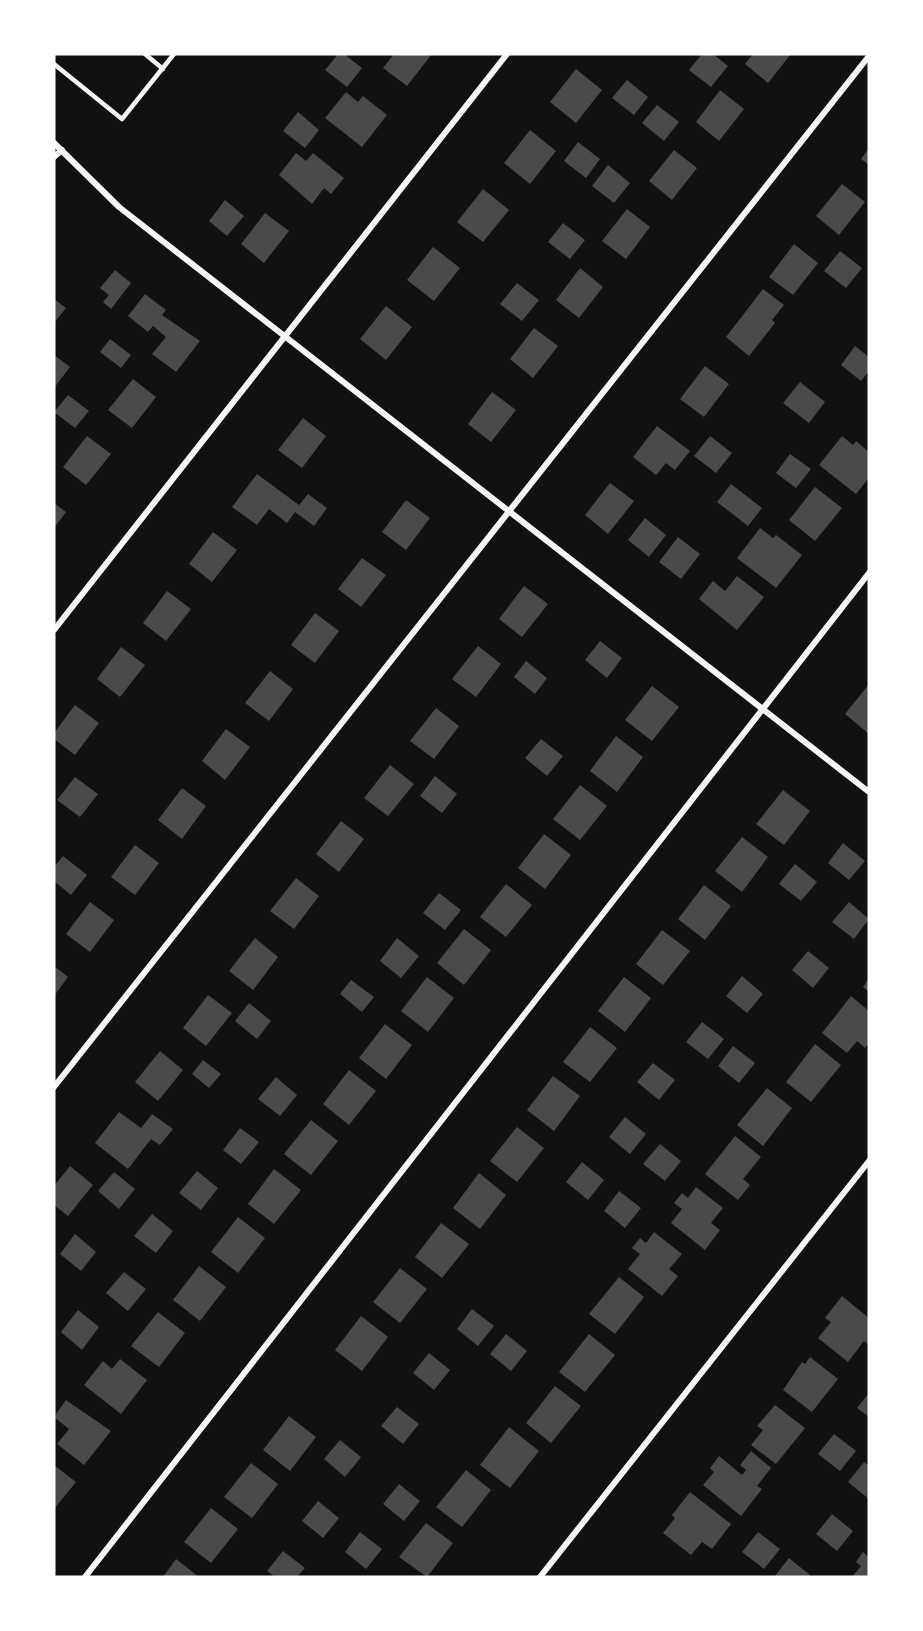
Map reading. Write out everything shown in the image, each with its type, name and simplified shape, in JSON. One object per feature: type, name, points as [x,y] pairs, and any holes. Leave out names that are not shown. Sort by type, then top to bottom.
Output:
[{"type":"street","points":[[54,630],[507,54]]},
{"type":"street","points":[[54,1087],[869,56]]},
{"type":"street","points":[[54,144],[119,207],[869,792]]},
{"type":"street","points":[[54,157],[62,150]]},
{"type":"street","points":[[85,1577],[869,573]]},
{"type":"street","points":[[540,1577],[869,1161]]},
{"type":"lane","points":[[144,54],[163,69]]},
{"type":"lane","points":[[54,64],[122,119],[174,54]]},
{"type":"building","points":[[338,54],[344,54],[362,68],[347,87],[325,70]]},
{"type":"building","points":[[394,54],[432,54],[407,86],[383,68]]},
{"type":"building","points":[[702,54],[713,54],[728,66],[711,87],[689,70]]},
{"type":"building","points":[[753,54],[791,54],[768,83],[745,64]]},
{"type":"building","points":[[576,69],[602,90],[576,123],[550,102]]},
{"type":"building","points":[[627,80],[648,97],[634,115],[612,98]]},
{"type":"building","points":[[720,90],[744,109],[719,141],[696,122]]},
{"type":"building","points":[[346,92],[358,102],[363,96],[387,115],[362,147],[325,118]]},
{"type":"building","points":[[657,105],[679,122],[664,141],[642,123]]},
{"type":"building","points":[[298,112],[319,130],[305,148],[283,131]]},
{"type":"building","points":[[530,130],[556,151],[530,184],[504,163]]},
{"type":"building","points":[[578,142],[600,159],[586,178],[564,161]]},
{"type":"building","points":[[869,148],[869,165],[861,159]]},
{"type":"building","points":[[674,150],[697,168],[672,200],[649,181]]},
{"type":"building","points":[[296,153],[306,161],[313,153],[344,178],[331,194],[324,188],[312,204],[279,175]]},
{"type":"building","points":[[608,165],[630,183],[614,203],[592,186]]},
{"type":"building","points":[[842,184],[865,202],[839,235],[816,216]]},
{"type":"building","points":[[483,189],[509,210],[483,242],[457,222]]},
{"type":"building","points":[[225,200],[244,216],[227,236],[209,221]]},
{"type":"building","points":[[627,209],[650,227],[626,259],[602,241]]},
{"type":"building","points":[[265,213],[289,231],[264,263],[241,244]]},
{"type":"building","points":[[563,223],[585,240],[570,259],[548,242]]},
{"type":"building","points":[[794,244],[818,263],[793,295],[769,277]]},
{"type":"building","points":[[433,247],[460,268],[434,301],[407,280]]},
{"type":"building","points":[[840,251],[862,268],[846,288],[824,271]]},
{"type":"building","points":[[580,268],[603,287],[579,318],[556,300]]},
{"type":"building","points":[[115,270],[131,283],[111,309],[103,302],[109,295],[100,288]]},
{"type":"building","points":[[517,283],[539,300],[522,321],[500,304]]},
{"type":"building","points":[[763,289],[784,305],[772,320],[775,323],[749,356],[726,337]]},
{"type":"building","points":[[145,294],[166,310],[162,315],[200,341],[176,372],[152,354],[166,337],[153,326],[148,332],[128,316]]},
{"type":"building","points":[[54,299],[66,308],[54,323]]},
{"type":"building","points":[[386,306],[412,327],[386,360],[360,339]]},
{"type":"building","points":[[534,328],[558,346],[533,378],[510,359]]},
{"type":"building","points":[[110,339],[131,355],[121,368],[100,352]]},
{"type":"building","points":[[855,346],[869,357],[869,371],[861,381],[841,365]]},
{"type":"building","points":[[54,355],[70,367],[54,388]]},
{"type":"building","points":[[705,366],[729,384],[704,417],[680,399]]},
{"type":"building","points":[[133,379],[156,397],[132,428],[108,410]]},
{"type":"building","points":[[800,382],[825,402],[809,423],[783,403]]},
{"type":"building","points":[[492,392],[516,410],[491,442],[468,424]]},
{"type":"building","points":[[68,395],[89,411],[75,428],[54,412]]},
{"type":"building","points":[[303,418],[326,436],[302,468],[278,450]]},
{"type":"building","points":[[657,426],[690,451],[675,470],[666,463],[656,475],[633,457]]},
{"type":"building","points":[[87,436],[111,454],[86,485],[63,467]]},
{"type":"building","points":[[710,436],[732,453],[716,473],[694,456]]},
{"type":"building","points":[[842,436],[853,445],[856,441],[869,452],[869,478],[856,494],[819,465]]},
{"type":"building","points":[[790,454],[811,469],[796,488],[776,473]]},
{"type":"building","points":[[257,474],[299,505],[308,494],[327,508],[314,526],[295,512],[287,523],[269,509],[257,525],[232,507]]},
{"type":"building","points":[[610,483],[634,501],[608,534],[585,515]]},
{"type":"building","points":[[731,484],[762,508],[748,526],[717,502]]},
{"type":"building","points":[[815,487],[842,508],[815,541],[789,520]]},
{"type":"building","points":[[406,500],[430,518],[406,550],[382,532]]},
{"type":"building","points":[[54,503],[66,512],[54,528]]},
{"type":"building","points":[[645,518],[666,535],[649,557],[628,540]]},
{"type":"building","points":[[760,528],[773,538],[776,535],[802,555],[776,588],[737,558]]},
{"type":"building","points":[[213,532],[237,550],[212,582],[189,564]]},
{"type":"building","points":[[678,537],[700,554],[681,579],[659,562]]},
{"type":"building","points":[[362,558],[386,575],[361,607],[338,589]]},
{"type":"building","points":[[737,576],[764,597],[737,630],[699,599],[713,581],[725,591]]},
{"type":"building","points":[[524,586],[548,604],[522,637],[499,619]]},
{"type":"building","points":[[167,591],[191,609],[166,641],[143,623]]},
{"type":"building","points":[[315,613],[339,631],[315,663],[291,645]]},
{"type":"building","points":[[600,641],[622,658],[607,678],[585,660]]},
{"type":"building","points":[[478,646],[501,664],[476,697],[452,679]]},
{"type":"building","points":[[121,647],[145,665],[120,697],[97,679]]},
{"type":"building","points":[[526,661],[547,678],[535,694],[514,677]]},
{"type":"building","points":[[270,671],[293,689],[269,721],[245,703]]},
{"type":"building","points":[[869,684],[869,734],[845,714]]},
{"type":"building","points":[[652,686],[679,707],[652,741],[625,720]]},
{"type":"building","points":[[75,705],[99,723],[75,755],[54,739],[54,733]]},
{"type":"building","points":[[436,708],[459,726],[434,759],[410,741]]},
{"type":"building","points":[[226,729],[250,747],[225,780],[202,761]]},
{"type":"building","points":[[616,736],[643,757],[617,792],[590,771]]},
{"type":"building","points":[[541,739],[563,756],[547,776],[525,758]]},
{"type":"building","points":[[390,765],[414,784],[388,816],[364,798]]},
{"type":"building","points":[[435,776],[457,794],[442,813],[420,796]]},
{"type":"building","points":[[75,777],[98,794],[80,817],[57,800]]},
{"type":"building","points":[[580,785],[607,806],[580,840],[553,819]]},
{"type":"building","points":[[182,788],[206,806],[182,839],[158,820]]},
{"type":"building","points":[[783,790],[810,811],[784,845],[756,824]]},
{"type":"building","points":[[341,821],[364,839],[339,872],[316,854]]},
{"type":"building","points":[[544,834],[571,855],[545,889],[518,868]]},
{"type":"building","points":[[742,837],[768,857],[742,892],[715,871]]},
{"type":"building","points":[[843,843],[865,861],[849,880],[828,863]]},
{"type":"building","points":[[135,845],[159,863],[135,895],[111,877]]},
{"type":"building","points":[[63,856],[87,875],[71,895],[54,881],[54,867]]},
{"type":"building","points":[[795,864],[817,882],[801,901],[779,884]]},
{"type":"building","points":[[296,878],[319,896],[294,929],[270,911]]},
{"type":"building","points":[[506,884],[532,905],[506,937],[480,917]]},
{"type":"building","points":[[704,885],[731,906],[705,940],[678,919]]},
{"type":"building","points":[[439,893],[461,910],[445,930],[423,913]]},
{"type":"building","points":[[90,902],[114,920],[90,952],[66,934]]},
{"type":"building","points":[[849,902],[869,919],[854,939],[832,922]]},
{"type":"building","points":[[464,929],[491,950],[464,985],[437,963]]},
{"type":"building","points":[[662,930],[690,951],[663,985],[636,964]]},
{"type":"building","points":[[255,938],[278,957],[253,990],[229,971]]},
{"type":"building","points":[[397,938],[419,956],[401,978],[380,961]]},
{"type":"building","points":[[808,951],[829,968],[813,988],[792,970]]},
{"type":"building","points":[[54,966],[68,977],[54,996]]},
{"type":"building","points":[[742,976],[763,994],[747,1013],[726,996]]},
{"type":"building","points":[[427,977],[454,998],[428,1032],[401,1011]]},
{"type":"building","points":[[624,977],[651,998],[625,1032],[598,1011]]},
{"type":"building","points":[[869,978],[869,992],[863,987]]},
{"type":"building","points":[[351,980],[374,997],[362,1012],[340,994]]},
{"type":"building","points":[[208,995],[232,1013],[206,1046],[183,1028]]},
{"type":"building","points":[[851,996],[869,1011],[869,1043],[865,1048],[857,1041],[847,1053],[822,1033]]},
{"type":"building","points":[[249,1003],[271,1021],[257,1039],[235,1021]]},
{"type":"building","points":[[702,1022],[724,1039],[708,1059],[686,1042]]},
{"type":"building","points":[[385,1024],[412,1045],[386,1079],[359,1058]]},
{"type":"building","points":[[590,1027],[617,1048],[590,1082],[563,1062]]},
{"type":"building","points":[[815,1044],[841,1065],[811,1102],[786,1082]]},
{"type":"building","points":[[733,1046],[755,1063],[739,1083],[718,1066]]},
{"type":"building","points":[[160,1051],[183,1070],[158,1101],[135,1082]]},
{"type":"building","points":[[203,1060],[221,1074],[209,1088],[192,1074]]},
{"type":"building","points":[[653,1063],[675,1080],[659,1100],[637,1082]]},
{"type":"building","points":[[349,1070],[376,1091],[349,1125],[323,1104]]},
{"type":"building","points":[[553,1076],[580,1096],[554,1131],[527,1110]]},
{"type":"building","points":[[276,1077],[297,1095],[280,1116],[258,1099]]},
{"type":"building","points":[[767,1088],[792,1108],[763,1146],[737,1125]]},
{"type":"building","points":[[119,1112],[141,1128],[152,1114],[173,1129],[160,1145],[151,1139],[128,1169],[95,1143]]},
{"type":"building","points":[[625,1117],[646,1134],[630,1154],[609,1137]]},
{"type":"building","points":[[311,1120],[338,1141],[311,1175],[284,1154]]},
{"type":"building","points":[[517,1127],[544,1148],[517,1182],[490,1161]]},
{"type":"building","points":[[240,1128],[259,1142],[241,1164],[223,1150]]},
{"type":"building","points":[[735,1136],[761,1157],[743,1179],[750,1185],[738,1200],[705,1174]]},
{"type":"building","points":[[660,1144],[681,1161],[665,1181],[643,1164]]},
{"type":"building","points":[[582,1162],[604,1180],[588,1200],[566,1182]]},
{"type":"building","points":[[70,1166],[93,1185],[68,1216],[54,1205],[54,1186]]},
{"type":"building","points":[[274,1169],[301,1190],[274,1224],[248,1204]]},
{"type":"building","points":[[197,1171],[218,1188],[201,1210],[179,1193]]},
{"type":"building","points":[[114,1172],[135,1189],[119,1209],[98,1191]]},
{"type":"building","points":[[479,1173],[506,1195],[480,1229],[453,1208]]},
{"type":"building","points":[[696,1187],[723,1208],[711,1223],[720,1230],[705,1250],[671,1223],[682,1209],[674,1203],[682,1193],[688,1198]]},
{"type":"building","points":[[619,1191],[641,1208],[625,1228],[604,1211]]},
{"type":"building","points":[[152,1214],[173,1231],[156,1253],[134,1236]]},
{"type":"building","points":[[238,1217],[265,1238],[238,1273],[211,1252]]},
{"type":"building","points":[[441,1223],[469,1244],[442,1278],[415,1257]]},
{"type":"building","points":[[654,1232],[682,1254],[669,1269],[678,1276],[662,1296],[628,1269],[640,1254],[632,1248],[640,1238],[646,1243]]},
{"type":"building","points":[[75,1234],[96,1252],[81,1271],[60,1254]]},
{"type":"building","points":[[199,1266],[226,1287],[200,1321],[173,1300]]},
{"type":"building","points":[[400,1268],[427,1289],[400,1323],[373,1302]]},
{"type":"building","points":[[124,1272],[146,1289],[128,1311],[106,1293]]},
{"type":"building","points":[[619,1277],[644,1297],[615,1334],[589,1314]]},
{"type":"building","points":[[842,1296],[869,1318],[869,1345],[864,1341],[848,1362],[818,1338],[831,1322],[825,1318]]},
{"type":"building","points":[[472,1309],[494,1326],[478,1346],[457,1329]]},
{"type":"building","points":[[78,1310],[99,1327],[82,1350],[61,1332]]},
{"type":"building","points":[[158,1312],[185,1333],[159,1367],[131,1346]]},
{"type":"building","points":[[361,1316],[388,1337],[362,1371],[335,1350]]},
{"type":"building","points":[[506,1334],[527,1351],[511,1371],[490,1354]]},
{"type":"building","points":[[589,1334],[615,1355],[585,1392],[559,1372]]},
{"type":"building","points":[[429,1353],[450,1370],[434,1390],[413,1373]]},
{"type":"building","points":[[810,1357],[838,1379],[812,1412],[783,1390],[802,1362],[805,1364]]},
{"type":"building","points":[[120,1359],[147,1380],[121,1414],[84,1385],[103,1361],[112,1369]]},
{"type":"building","points":[[555,1386],[581,1406],[551,1443],[526,1423]]},
{"type":"building","points":[[869,1393],[869,1417],[857,1408]]},
{"type":"building","points":[[66,1400],[111,1431],[84,1465],[57,1444],[69,1429],[54,1417]]},
{"type":"building","points":[[775,1405],[805,1428],[776,1464],[751,1445],[763,1430],[757,1426]]},
{"type":"building","points":[[397,1407],[419,1424],[403,1444],[381,1426]]},
{"type":"building","points":[[289,1416],[316,1437],[290,1471],[263,1450]]},
{"type":"building","points":[[509,1427],[539,1451],[510,1488],[480,1465]]},
{"type":"building","points":[[834,1434],[856,1451],[840,1471],[818,1454]]},
{"type":"building","points":[[340,1440],[361,1457],[345,1477],[324,1459]]},
{"type":"building","points":[[751,1451],[771,1468],[757,1486],[762,1489],[741,1516],[703,1485],[714,1472],[710,1468],[719,1456],[742,1475],[746,1470],[740,1465]]},
{"type":"building","points":[[864,1462],[869,1466],[869,1499],[848,1482]]},
{"type":"building","points":[[251,1463],[278,1484],[252,1518],[224,1497]]},
{"type":"building","points":[[54,1465],[76,1482],[54,1509]]},
{"type":"building","points":[[466,1470],[491,1490],[462,1527],[436,1507]]},
{"type":"building","points":[[399,1484],[420,1501],[404,1521],[383,1504]]},
{"type":"building","points":[[690,1492],[731,1524],[712,1549],[702,1542],[691,1555],[663,1533],[675,1518],[672,1515]]},
{"type":"building","points":[[318,1501],[339,1518],[323,1538],[302,1521]]},
{"type":"building","points":[[211,1508],[238,1529],[211,1563],[184,1542]]},
{"type":"building","points":[[832,1514],[853,1531],[837,1551],[816,1534]]},
{"type":"building","points":[[426,1523],[453,1543],[427,1577],[399,1557]]},
{"type":"building","points":[[360,1532],[382,1549],[366,1569],[345,1552]]},
{"type":"building","points":[[758,1532],[780,1549],[764,1569],[742,1552]]},
{"type":"building","points":[[283,1551],[305,1568],[297,1577],[275,1577],[267,1571]]},
{"type":"building","points":[[863,1552],[869,1557],[869,1577],[852,1577],[861,1566],[856,1562]]},
{"type":"building","points":[[789,1558],[810,1575],[809,1577],[774,1577]]},
{"type":"building","points":[[176,1559],[199,1577],[163,1577]]}]
